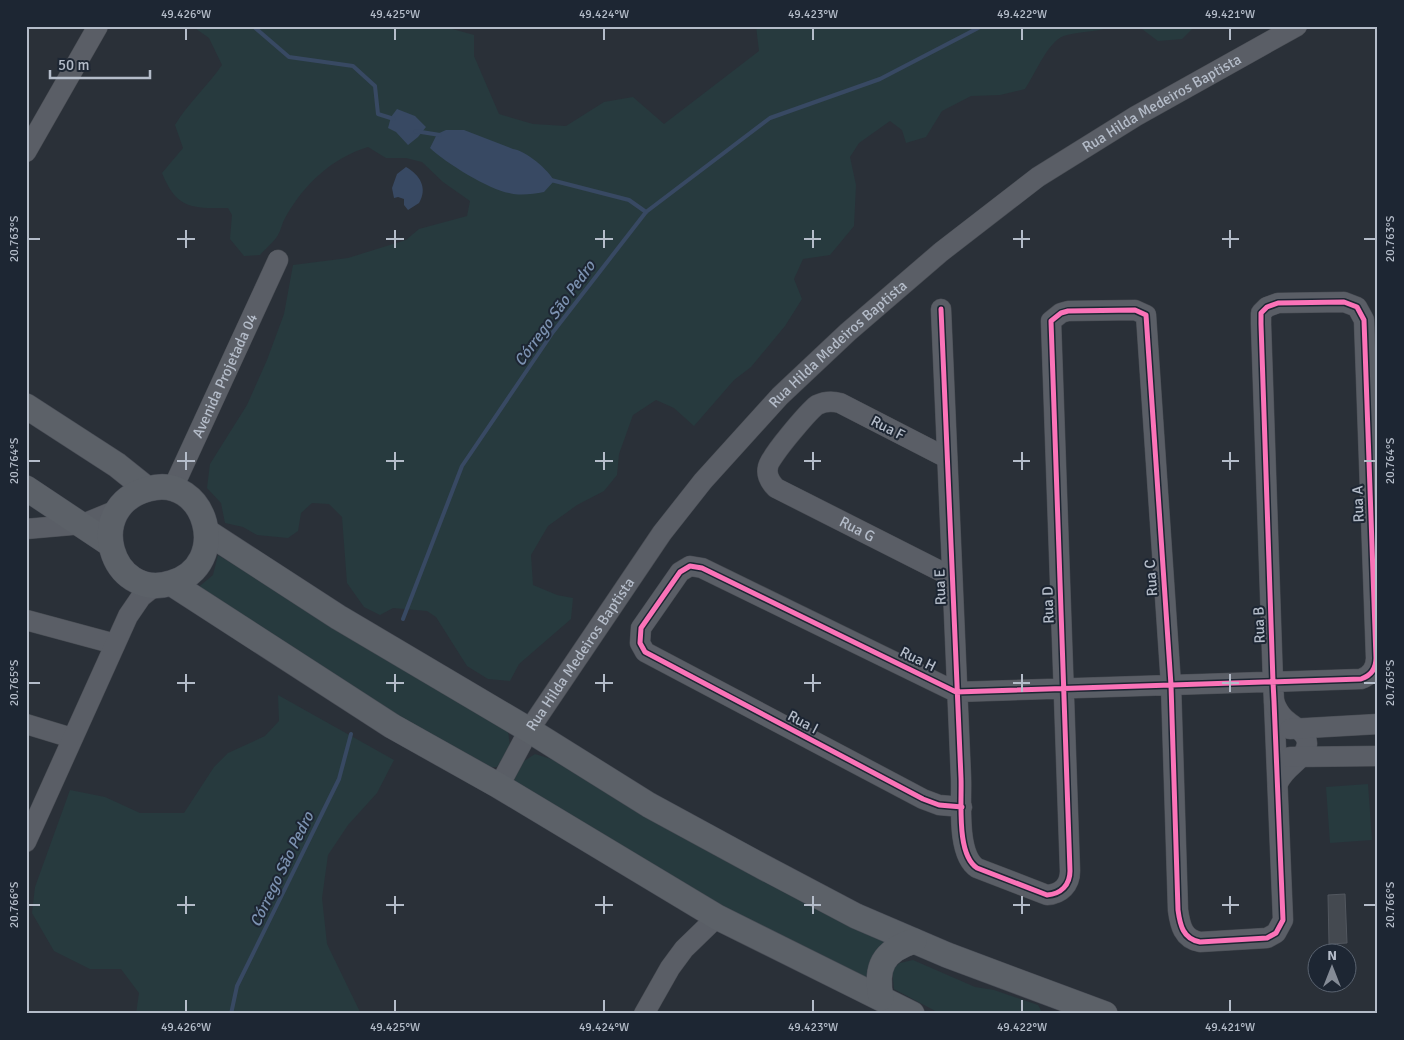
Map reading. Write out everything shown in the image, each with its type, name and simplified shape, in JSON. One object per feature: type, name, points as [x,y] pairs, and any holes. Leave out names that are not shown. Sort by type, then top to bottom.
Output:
[{"type":"main road","points":[[26,406],[117,466],[146,489]]},
{"type":"main road","points":[[26,488],[83,524],[110,544]]},
{"type":"main road","points":[[164,584],[191,573],[200,562],[206,550],[207,532],[200,510],[190,499],[165,488],[146,489],[126,500],[117,510],[111,523],[110,544],[117,563],[126,573],[138,581],[164,584],[392,726],[499,786],[717,917],[912,1014]]},
{"type":"main road","points":[[207,532],[368,634],[529,730],[649,805],[856,916],[914,941],[1105,1014]]},
{"type":"main road","points":[[881,998],[878,981],[883,962],[898,946],[914,941]]},
{"type":"street","points":[[26,152],[98,26]]},
{"type":"street","name":"Rua Hilda Medeiros Baptista","points":[[499,786],[529,730],[662,533],[703,481],[780,396],[848,332],[941,252],[1038,178],[1136,116],[1297,26]]},
{"type":"street","name":"Avenida Projetada 04","points":[[172,490],[278,260]]},
{"type":"street","name":"Rua A","points":[[1261,313],[1266,307],[1278,303],[1344,302],[1354,305],[1363,317],[1376,658],[1372,671],[1360,679],[1273,691]]},
{"type":"street","name":"Rua E","points":[[941,309],[964,849],[970,862]]},
{"type":"street","name":"Rua C","points":[[1051,321],[1061,313],[1068,311],[1135,310],[1146,315],[1171,685],[1180,925],[1188,937],[1200,942],[1263,939],[1276,933]]},
{"type":"street","name":"Rua B","points":[[1261,313],[1273,691],[1283,920],[1276,933]]},
{"type":"street","name":"Rua D","points":[[970,862],[980,870],[1041,894],[1052,894],[1066,887],[1070,878],[1051,321]]},
{"type":"street","name":"Rua F","points":[[768,475],[767,468],[771,457],[815,407],[828,402],[840,403],[947,458]]},
{"type":"street","name":"Rua G","points":[[768,475],[776,488],[952,577]]},
{"type":"street","points":[[26,529],[83,524],[117,510]]},
{"type":"street","name":"Rua H","points":[[690,566],[702,568],[956,692],[1171,685],[1273,691]]},
{"type":"street","name":"Rua I","points":[[690,566],[680,572],[641,628],[640,643],[645,652],[922,800],[939,805],[962,807]]},
{"type":"street","points":[[126,573],[128,616]]},
{"type":"street","points":[[27,840],[128,616],[141,597],[164,584]]},
{"type":"street","points":[[26,620],[115,644]]},
{"type":"street","points":[[1273,691],[1283,717],[1299,727],[1307,741],[1305,751],[1286,769],[1278,783]]},
{"type":"street","points":[[26,724],[72,738]]},
{"type":"street","points":[[1368,725],[1369,757],[1299,758],[1284,756],[1276,745],[1286,731],[1299,727],[1368,725]]},
{"type":"street","points":[[644,1014],[670,968],[684,949],[717,917]]},
{"type":"green space","points":[[192,26],[445,27],[474,35],[474,56],[499,114],[533,124],[566,126],[604,102],[633,97],[664,124],[759,51],[756,26],[1114,26],[1060,38],[1054,42],[1043,57],[1025,89],[1000,95],[971,96],[942,111],[926,137],[906,143],[902,130],[890,121],[859,143],[850,157],[856,185],[854,226],[830,255],[803,259],[794,279],[802,299],[785,326],[751,367],[734,380],[694,426],[674,408],[656,400],[633,415],[619,454],[617,475],[604,491],[577,505],[548,526],[531,555],[533,585],[557,595],[573,598],[571,619],[519,664],[510,681],[488,679],[467,666],[436,617],[427,611],[393,608],[380,615],[364,607],[347,583],[342,517],[329,504],[312,503],[301,513],[298,531],[288,538],[257,535],[243,527],[225,523],[221,503],[207,488],[210,464],[247,405],[267,360],[284,314],[293,265],[348,258],[406,240],[419,229],[467,216],[470,201],[443,182],[422,162],[406,158],[386,158],[368,147],[343,158],[320,174],[301,194],[284,220],[278,235],[260,255],[244,256],[230,239],[232,215],[228,208],[205,208],[187,204],[174,194],[162,173],[183,148],[175,125],[222,65],[209,38]]},
{"type":"green space","points":[[1138,26],[1195,26],[1182,39],[1158,41]]},
{"type":"green space","points":[[218,555],[508,730],[510,747],[497,767],[480,768],[195,590],[213,575]]},
{"type":"green space","points":[[278,695],[394,760],[377,793],[348,825],[328,855],[322,898],[327,944],[361,1014],[136,1014],[139,993],[121,969],[90,969],[54,951],[32,913],[35,887],[70,790],[105,797],[140,813],[184,813],[214,767],[228,753],[265,736],[279,721]]},
{"type":"green space","points":[[535,754],[554,760],[890,942],[871,985],[732,916],[518,791],[514,779],[518,765]]},
{"type":"green space","points":[[1368,784],[1372,840],[1330,843],[1326,787]]},
{"type":"green space","points":[[913,960],[975,987],[994,990],[1038,1005],[1043,1014],[941,1014],[894,989],[892,969],[900,963]]},
{"type":"water","points":[[397,109],[415,116],[426,127],[408,145],[396,132],[388,128],[391,117]]},
{"type":"water","points":[[446,130],[464,130],[518,150],[542,166],[554,181],[544,192],[522,195],[491,187],[456,168],[430,148],[437,134]]},
{"type":"water","points":[[406,167],[419,178],[423,187],[419,203],[408,210],[404,205],[404,199],[394,198],[392,188],[397,174]]},
{"type":"building","points":[[1345,894],[1347,942],[1329,942],[1328,895]]},
{"type":"waterway","points":[[253,26],[289,57],[353,66],[375,86],[378,114],[394,119]]},
{"type":"waterway","name":"Córrego São Pedro","points":[[403,619],[462,466],[553,332],[646,212],[770,118],[880,79],[982,26]]},
{"type":"waterway","points":[[415,131],[440,135]]},
{"type":"waterway","points":[[551,180],[629,200],[646,212]]},
{"type":"waterway","name":"Córrego São Pedro","points":[[231,1014],[237,986],[339,779],[351,734]]},
{"type":"cycle path","points":[[941,309],[955,660],[958,719],[961,778],[961,788],[961,800],[961,813],[963,839],[970,861],[977,868],[1047,895],[1056,893],[1064,888],[1070,876],[1070,871],[1051,321],[1061,313],[1068,311],[1135,310],[1146,315],[1171,685],[1178,910],[1183,931],[1190,938],[1200,942],[1267,938],[1276,933],[1283,920],[1273,682],[1261,324],[1261,313],[1267,307],[1278,303],[1344,302],[1357,307],[1364,320],[1376,658],[1374,669],[1364,678],[1361,679],[956,692],[702,568],[690,566],[680,572],[641,628],[640,643],[645,652],[923,799],[939,805],[962,807]]}]
